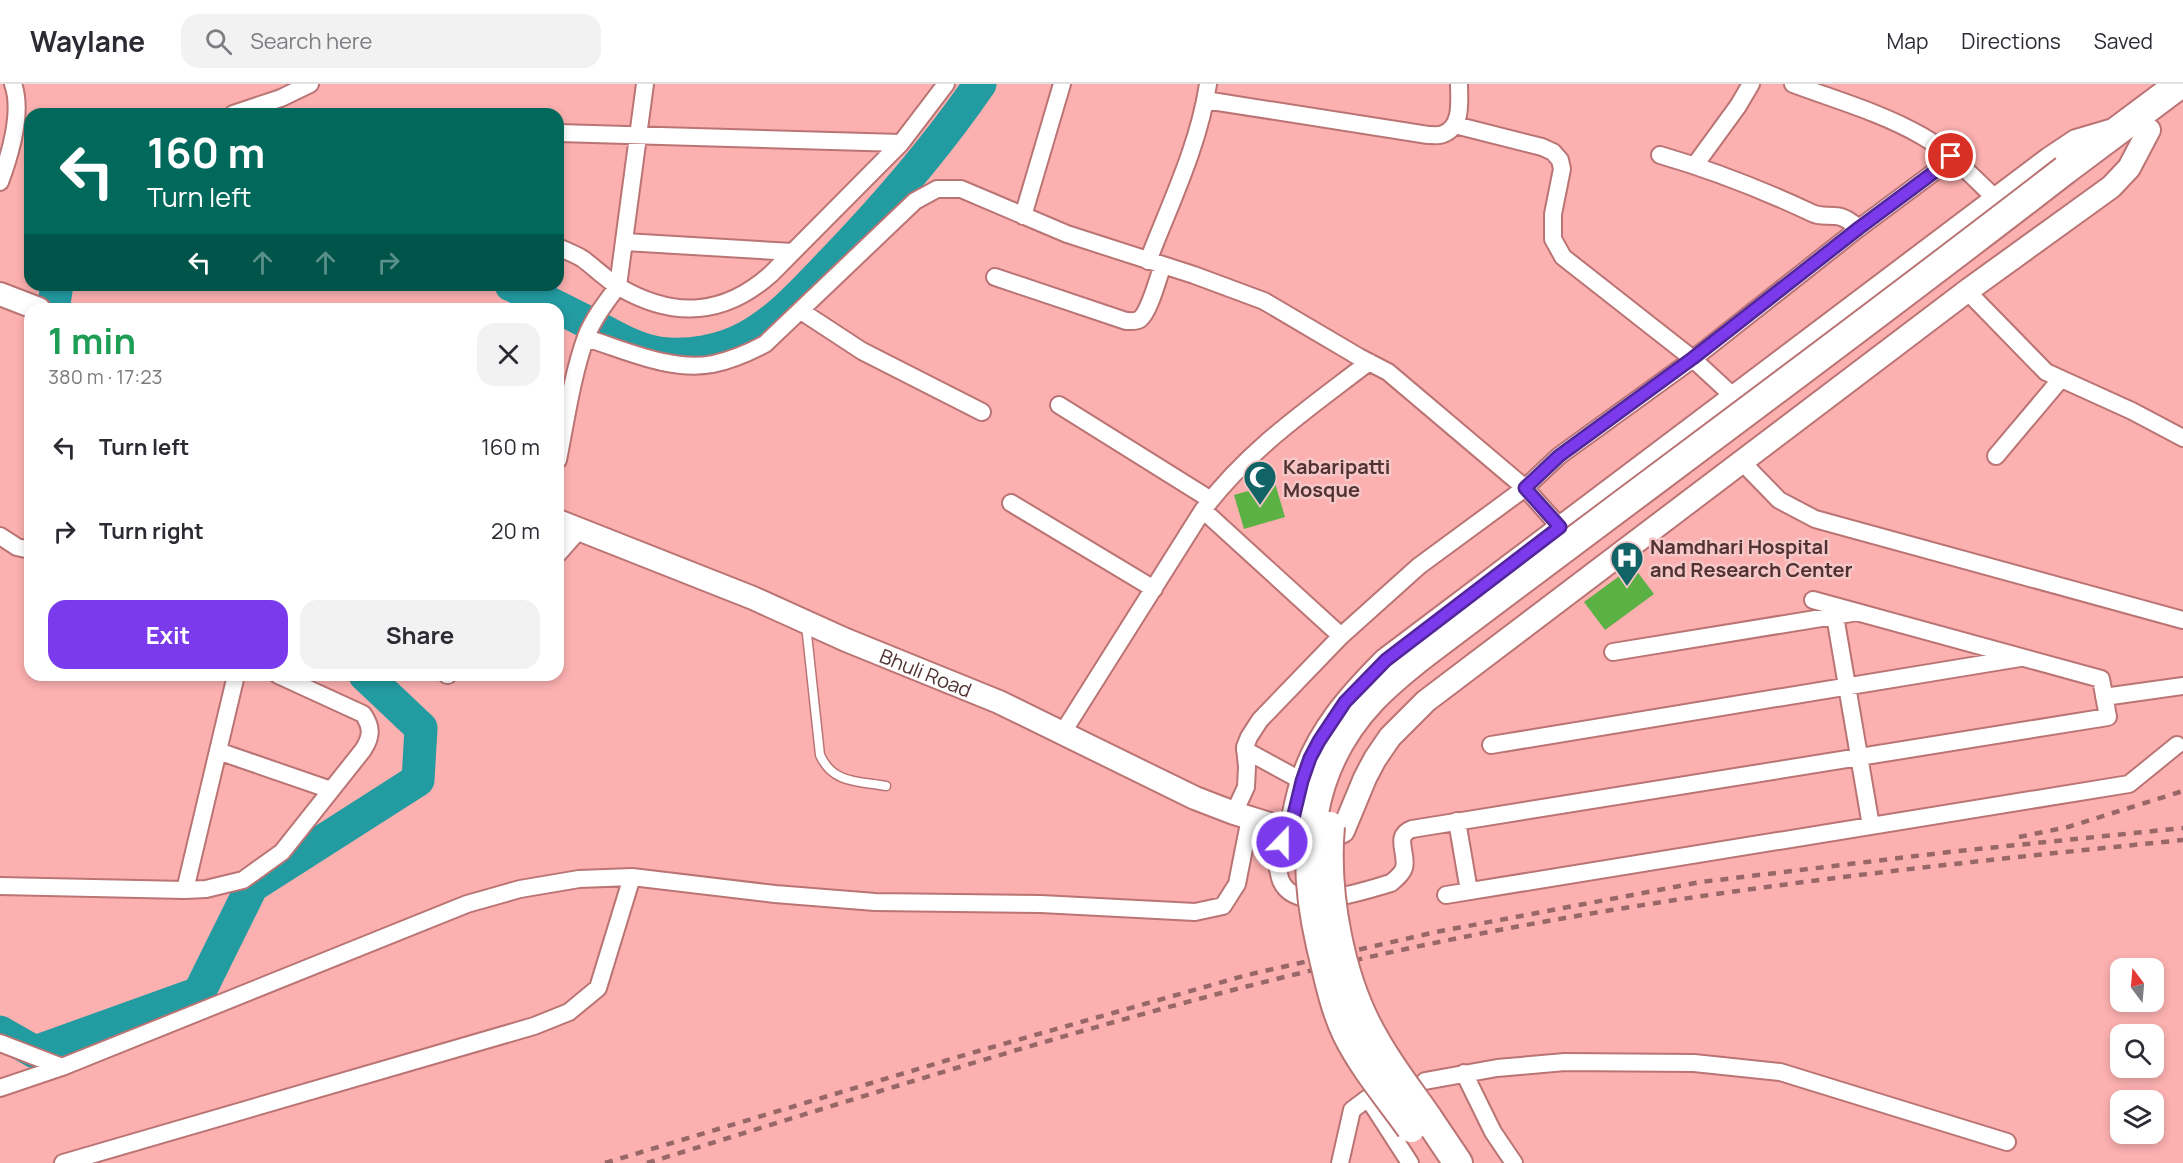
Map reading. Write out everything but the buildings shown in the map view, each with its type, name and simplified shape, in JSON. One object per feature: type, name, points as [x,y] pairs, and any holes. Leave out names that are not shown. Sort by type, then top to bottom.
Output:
[{"type":"highway","points":[[1458,1163],[1371,1073],[1346,1031],[1329,979],[1311,900],[1310,840],[1317,793],[1340,741],[1383,688],[1417,659],[1945,263],[2155,117],[2180,84]]},
{"type":"highway","points":[[1419,1122],[1436,1163]]},
{"type":"main road","points":[[1290,831],[1302,781],[1319,741],[1332,720],[1345,702],[1377,668],[1425,628],[2076,141],[2155,117]]},
{"type":"main road","name":"Bhuli Road","points":[[564,523],[753,598],[999,702],[1195,798],[1290,831],[1329,838],[1343,831],[1365,778],[1390,737],[1426,701],[1967,291],[2111,187],[2129,168],[2155,117]]},
{"type":"main road","points":[[5,296],[24,303]]},
{"type":"street","points":[[0,182],[6,166],[17,112],[13,84]]},
{"type":"street","points":[[251,108],[281,98],[310,84]]},
{"type":"street","points":[[564,434],[587,334],[603,305],[618,286],[645,84]]},
{"type":"street","points":[[564,250],[581,258],[618,286],[649,302],[680,309],[717,306],[753,290],[793,252],[901,143],[946,84]]},
{"type":"street","points":[[1023,216],[1062,84]]},
{"type":"street","points":[[995,277],[1126,321],[1140,319],[1146,311],[1155,263],[1206,92],[1428,135],[1444,134],[1455,125],[1460,111],[1459,84]]},
{"type":"street","points":[[1695,165],[1738,106],[1750,84]]},
{"type":"street","points":[[1793,84],[1874,114],[1922,136],[1953,158],[1996,199]]},
{"type":"street","points":[[1455,125],[1542,147],[1553,152],[1560,160],[1562,169],[1553,214],[1553,239],[1563,257],[1693,358],[1733,396]]},
{"type":"street","points":[[564,133],[901,143]]},
{"type":"street","points":[[1660,155],[1695,165],[1820,216],[1843,218],[1859,228]]},
{"type":"street","points":[[0,1088],[62,1067],[303,972],[388,934],[467,904],[520,889],[579,879],[632,877],[775,894],[875,902],[1041,904],[1195,912],[1222,906],[1237,884],[1246,787],[1245,750],[1249,737],[1260,720],[1341,636],[1419,566],[1525,488],[1559,456],[1693,358],[1859,228],[1953,158]]},
{"type":"street","points":[[587,334],[652,359],[680,365],[711,364],[739,357],[765,344],[915,201],[936,189],[961,189],[1067,234],[1264,301],[1388,372],[1525,488],[1560,527]]},
{"type":"street","points":[[625,242],[793,252]]},
{"type":"street","points":[[1967,291],[2046,372],[2132,411],[2183,438]]},
{"type":"street","points":[[801,311],[862,351],[982,412]]},
{"type":"street","points":[[1063,732],[1207,505],[1227,480],[1261,446],[1369,362]]},
{"type":"street","points":[[1996,456],[2060,380]]},
{"type":"street","points":[[1059,405],[1207,505],[1341,636]]},
{"type":"street","points":[[1743,463],[1779,500],[1815,519],[2183,620]]},
{"type":"street","points":[[1011,503],[1154,589]]},
{"type":"street","points":[[564,547],[580,529]]},
{"type":"street","points":[[0,536],[17,547],[24,549]]},
{"type":"street","points":[[1290,831],[1275,853],[1281,882],[1300,897],[1316,899],[1338,897],[1391,883],[1404,867],[1405,859],[1401,842],[1406,831],[2108,717],[2101,679],[1813,600]]},
{"type":"street","points":[[1613,652],[1859,612]]},
{"type":"street","points":[[1835,616],[1871,826]]},
{"type":"street","points":[[1491,745],[2024,658]]},
{"type":"street","points":[[185,890],[235,681]]},
{"type":"street","points":[[0,886],[185,890],[206,889],[243,880],[282,852],[370,739],[370,725],[363,714],[291,681]]},
{"type":"street","points":[[2104,697],[2183,686]]},
{"type":"street","points":[[1446,895],[2129,784],[2177,745]]},
{"type":"street","points":[[1245,750],[1302,781]]},
{"type":"street","points":[[218,751],[331,790]]},
{"type":"street","points":[[1457,821],[1469,891]]},
{"type":"street","points":[[63,1163],[534,1026],[568,1012],[598,988],[632,877]]},
{"type":"street","points":[[0,1042],[62,1067]]},
{"type":"street","points":[[1425,1081],[1464,1073],[1565,1062],[1694,1063],[1780,1072],[2007,1142]]},
{"type":"street","points":[[1464,1073],[1493,1132],[1514,1163]]},
{"type":"street","points":[[1340,1163],[1352,1110],[1368,1098],[1410,1163]]},
{"type":"lane","points":[[805,621],[820,755],[825,767],[835,776],[886,786]]},
{"type":"waterway","points":[[564,311],[621,340],[659,353],[693,353],[716,349],[747,337],[782,312],[852,241],[928,154],[980,84]]},
{"type":"waterway","points":[[54,303],[56,291]]},
{"type":"waterway","points":[[524,291],[549,303]]},
{"type":"waterway","points":[[0,1032],[35,1052],[199,993],[252,886],[418,780],[421,728],[371,681]]},
{"type":"railway","points":[[2019,837],[2068,827],[2183,791]]},
{"type":"railway","points":[[605,1163],[968,1054],[1247,975],[1436,932],[1701,882],[1949,852],[2183,828]]},
{"type":"railway","points":[[647,1163],[942,1072],[1139,1015],[1239,988],[1439,942],[1624,908],[1810,881],[2183,840]]},
{"type":"place","name":"Kabaripatti Mosque","points":[[1260,506]]},
{"type":"place","name":"Namdhari Hospital and Research Center","points":[[1627,587]]},
{"type":"route","points":[[1282,842],[1290,831],[1310,758],[1345,702],[1386,660],[1425,628],[1560,527],[1525,488],[1559,456],[1693,358],[1859,228],[1953,158],[1951,156]]}]
